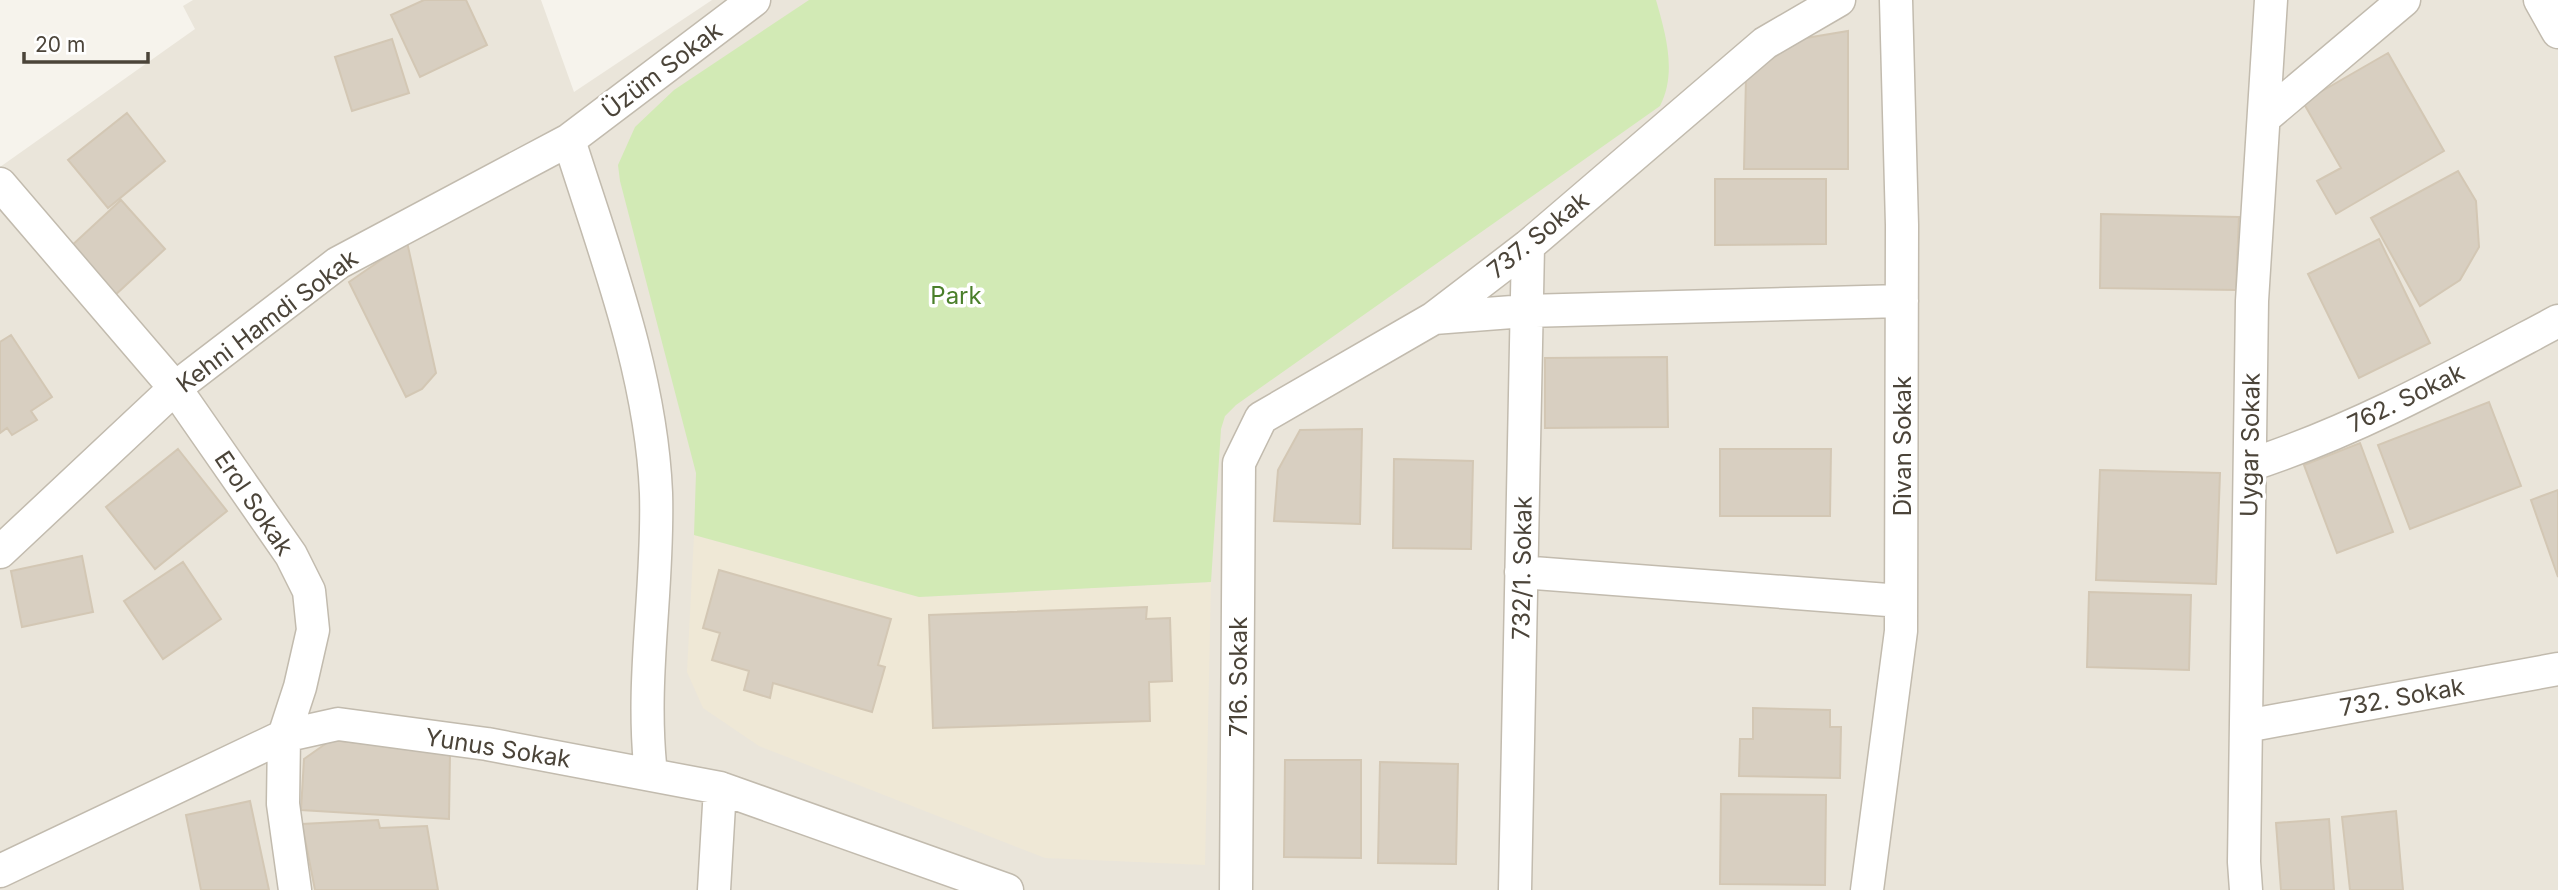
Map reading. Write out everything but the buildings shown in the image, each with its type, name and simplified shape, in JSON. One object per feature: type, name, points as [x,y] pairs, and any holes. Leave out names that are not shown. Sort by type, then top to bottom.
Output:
[{"type":"street","name":"Üzüm Sokak","points":[[569,139],[754,0]]},
{"type":"street","name":"737. Sokak","points":[[1239,463],[1261,418],[1434,318],[1528,246],[1765,43],[1839,0]]},
{"type":"street","name":"Divan Sokak","points":[[1867,890],[1901,631],[1902,601],[1902,301],[1896,0]]},
{"type":"street","name":"Uygar Sokak","points":[[2246,890],[2244,862],[2252,301],[2271,0]]},
{"type":"street","points":[[2264,118],[2404,0]]},
{"type":"street","points":[[2540,0],[2558,32]]},
{"type":"street","name":"Kehni Hamdi Sokak","points":[[0,552],[175,387],[338,263],[569,139]]},
{"type":"street","points":[[569,139],[645,395],[656,493],[653,596],[646,686],[651,774]]},
{"type":"street","name":"Erol Sokak","points":[[0,184],[175,387],[291,555],[309,590],[313,631],[300,687],[284,736],[283,804],[295,890]]},
{"type":"street","name":"732/1. Sokak","points":[[1515,890],[1528,246]]},
{"type":"street","points":[[1434,318],[1526,310],[1902,301]]},
{"type":"street","name":"762. Sokak","points":[[2250,465],[2301,448],[2339,431],[2450,378],[2558,321]]},
{"type":"street","name":"716. Sokak","points":[[1239,463],[1244,889]]},
{"type":"street","points":[[1521,572],[1902,601]]},
{"type":"street","name":"732. Sokak","points":[[2246,726],[2558,669]]},
{"type":"street","name":"Yunus Sokak","points":[[0,871],[284,736],[338,724],[487,744],[720,788],[1007,890]]},
{"type":"street","points":[[714,890],[720,788]]},
{"type":"shaded area","points":[[193,0],[541,0],[574,92],[712,0],[2558,0],[2558,890],[0,890],[0,167],[195,29],[183,6]]},
{"type":"shaded area","points":[[694,535],[919,597],[1211,582],[1205,865],[1045,858],[759,746],[703,708],[687,672]]},
{"type":"green space","name":"Park","points":[[809,0],[1656,0],[1666,40],[1668,80],[1660,106],[1236,405],[1225,416],[1221,429],[1211,582],[919,597],[694,535],[696,473],[620,181],[618,165],[635,127],[674,90]]}]
